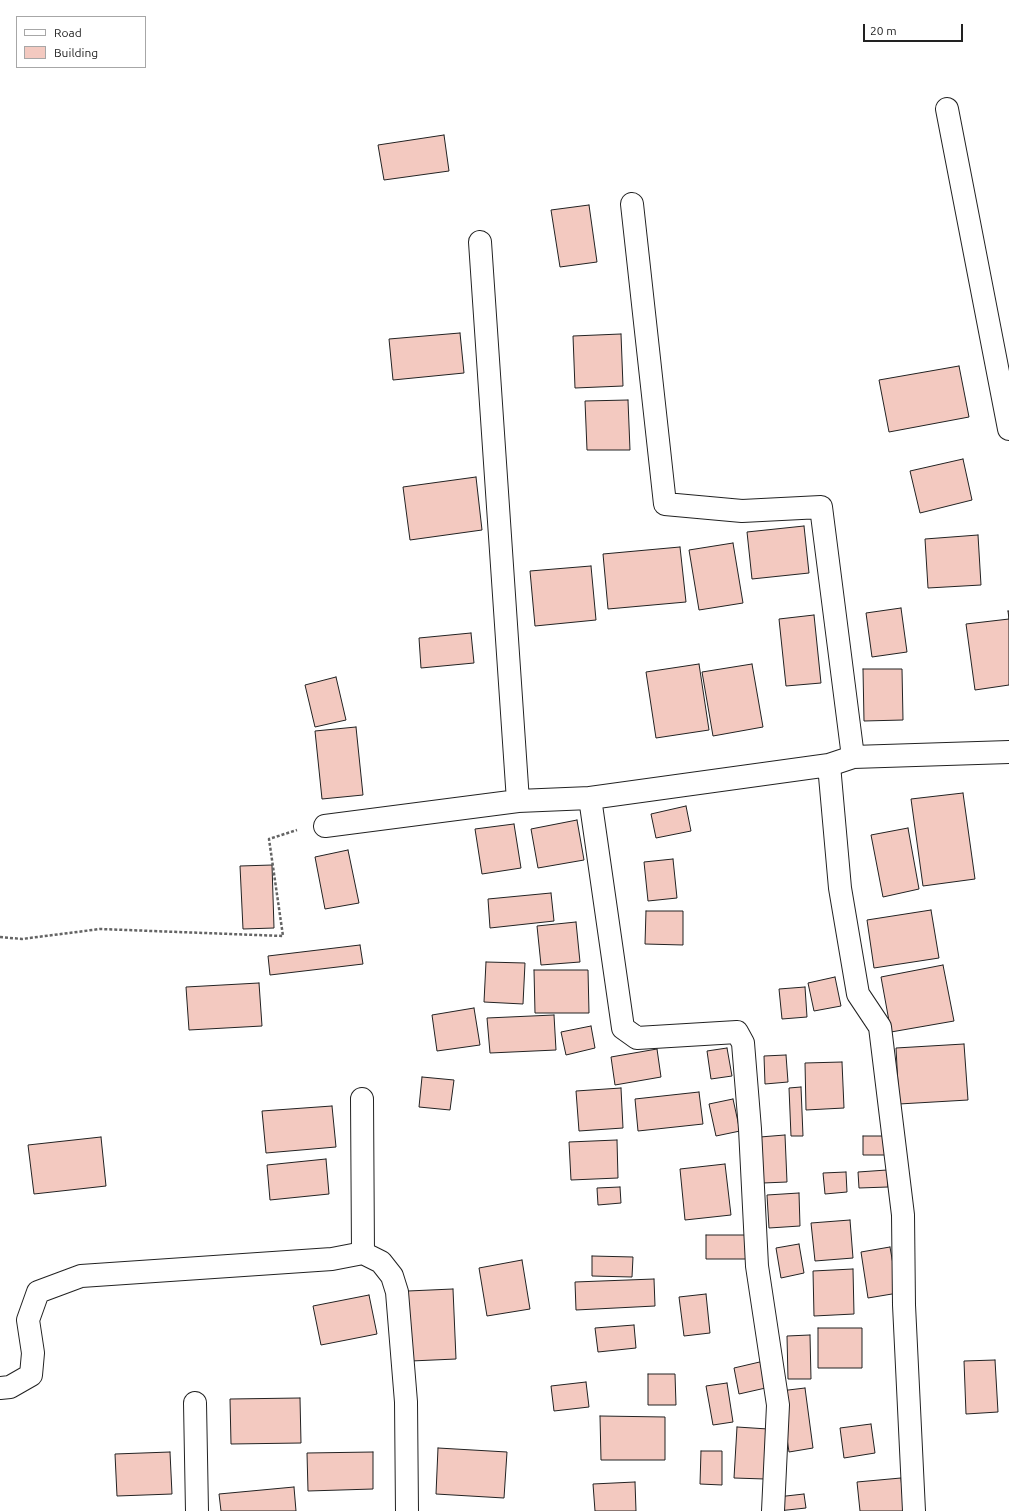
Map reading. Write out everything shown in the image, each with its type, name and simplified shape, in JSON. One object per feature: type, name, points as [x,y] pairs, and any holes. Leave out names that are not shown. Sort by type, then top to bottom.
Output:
[{"type":"street","points":[[947,109],[1009,429]]},
{"type":"street","points":[[632,204],[664,504],[742,511],[821,507],[853,758]]},
{"type":"street","points":[[480,242],[518,801]]},
{"type":"street","points":[[325,826],[518,801],[590,798],[829,765],[853,758],[1009,752]]},
{"type":"street","points":[[829,765],[840,888],[858,994],[880,1027],[903,1215],[904,1305],[914,1511]]},
{"type":"street","points":[[590,798],[623,1028],[637,1038],[737,1032],[743,1043],[750,1129],[757,1266],[778,1405],[773,1511]]},
{"type":"street","points":[[362,1099],[363,1253]]},
{"type":"street","points":[[0,1388],[10,1387],[31,1375],[33,1353],[28,1320],[38,1292],[81,1276],[332,1259],[363,1253],[380,1262],[392,1276],[397,1292],[406,1402],[407,1511]]},
{"type":"street","points":[[195,1403],[197,1511]]},
{"type":"path","points":[[0,937],[22,939],[100,929],[283,936],[269,839],[301,828],[325,826]]},
{"type":"building","points":[[444,135],[449,171],[384,180],[378,145]]},
{"type":"building","points":[[589,205],[597,262],[560,267],[551,210]]},
{"type":"building","points":[[460,333],[464,373],[393,380],[389,339]]},
{"type":"building","points":[[621,334],[623,386],[575,388],[573,336]]},
{"type":"building","points":[[959,366],[969,417],[889,432],[879,380]]},
{"type":"building","points":[[628,400],[630,450],[587,450],[585,401]]},
{"type":"building","points":[[963,459],[972,500],[920,513],[910,471]]},
{"type":"building","points":[[476,477],[482,530],[410,540],[403,487]]},
{"type":"building","points":[[804,526],[809,573],[752,579],[747,532]]},
{"type":"building","points":[[978,535],[981,585],[928,588],[925,539]]},
{"type":"building","points":[[733,543],[743,603],[699,610],[689,550]]},
{"type":"building","points":[[680,547],[686,602],[608,609],[603,554]]},
{"type":"building","points":[[591,566],[596,620],[535,626],[530,571]]},
{"type":"building","points":[[901,608],[907,652],[872,657],[866,613]]},
{"type":"building","points":[[814,615],[821,683],[786,686],[779,619]]},
{"type":"building","points":[[1009,619],[1009,685],[975,690],[966,624]]},
{"type":"building","points":[[471,633],[474,663],[421,668],[419,638]]},
{"type":"building","points":[[699,664],[709,730],[656,738],[646,672]]},
{"type":"building","points":[[752,664],[763,727],[713,736],[702,672]]},
{"type":"building","points":[[863,669],[902,669],[903,720],[864,721]]},
{"type":"building","points":[[336,677],[346,720],[315,727],[305,685]]},
{"type":"building","points":[[356,727],[363,795],[322,799],[315,731]]},
{"type":"building","points":[[963,793],[975,879],[923,886],[911,799]]},
{"type":"building","points":[[686,806],[691,831],[656,838],[651,814]]},
{"type":"building","points":[[577,820],[584,860],[538,868],[531,829]]},
{"type":"building","points":[[514,824],[521,868],[482,874],[475,829]]},
{"type":"building","points":[[908,828],[919,889],[883,897],[871,835]]},
{"type":"building","points":[[348,850],[359,903],[325,909],[315,857]]},
{"type":"building","points":[[673,859],[677,898],[648,901],[644,862]]},
{"type":"building","points":[[272,865],[274,928],[243,929],[240,866]]},
{"type":"building","points":[[551,893],[554,921],[490,928],[488,899]]},
{"type":"building","points":[[931,910],[939,958],[874,968],[867,920]]},
{"type":"building","points":[[646,911],[683,911],[683,945],[645,944]]},
{"type":"building","points":[[576,922],[580,962],[541,965],[537,926]]},
{"type":"building","points":[[360,945],[363,964],[270,975],[268,956]]},
{"type":"building","points":[[486,962],[525,963],[523,1004],[484,1002]]},
{"type":"building","points":[[943,965],[954,1021],[891,1032],[881,977]]},
{"type":"building","points":[[534,970],[588,970],[589,1013],[535,1013]]},
{"type":"building","points":[[835,977],[841,1006],[814,1011],[808,983]]},
{"type":"building","points":[[259,983],[262,1026],[189,1030],[186,987]]},
{"type":"building","points":[[805,987],[807,1017],[782,1019],[779,989]]},
{"type":"building","points":[[474,1008],[480,1045],[437,1051],[432,1015]]},
{"type":"building","points":[[554,1015],[556,1050],[490,1053],[487,1018]]},
{"type":"building","points":[[591,1026],[595,1048],[566,1055],[561,1032]]},
{"type":"building","points":[[964,1044],[968,1100],[899,1104],[896,1048]]},
{"type":"building","points":[[727,1048],[732,1076],[711,1079],[707,1051]]},
{"type":"building","points":[[657,1049],[661,1077],[615,1085],[611,1057]]},
{"type":"building","points":[[786,1055],[788,1082],[765,1084],[764,1056]]},
{"type":"building","points":[[842,1062],[844,1108],[806,1110],[805,1063]]},
{"type":"building","points":[[422,1077],[454,1080],[450,1110],[419,1107]]},
{"type":"building","points":[[801,1087],[803,1136],[791,1136],[789,1088]]},
{"type":"building","points":[[621,1088],[623,1128],[579,1131],[576,1091]]},
{"type":"building","points":[[699,1092],[703,1124],[638,1131],[635,1099]]},
{"type":"building","points":[[733,1099],[740,1131],[716,1136],[709,1104]]},
{"type":"building","points":[[332,1106],[336,1147],[266,1153],[262,1111]]},
{"type":"building","points":[[785,1135],[787,1182],[763,1183],[760,1137]]},
{"type":"building","points":[[863,1136],[885,1136],[885,1155],[863,1155]]},
{"type":"building","points":[[101,1137],[106,1186],[34,1194],[28,1145]]},
{"type":"building","points":[[617,1140],[618,1178],[571,1180],[569,1142]]},
{"type":"building","points":[[326,1159],[329,1194],[270,1200],[267,1165]]},
{"type":"building","points":[[725,1164],[731,1215],[685,1220],[680,1169]]},
{"type":"building","points":[[887,1170],[888,1187],[859,1188],[858,1172]]},
{"type":"building","points":[[846,1172],[847,1192],[825,1194],[823,1173]]},
{"type":"building","points":[[620,1187],[621,1203],[598,1205],[597,1188]]},
{"type":"building","points":[[799,1193],[800,1226],[769,1228],[767,1195]]},
{"type":"building","points":[[850,1220],[853,1258],[815,1261],[811,1223]]},
{"type":"building","points":[[706,1235],[745,1235],[746,1259],[706,1259]]},
{"type":"building","points":[[799,1244],[804,1273],[781,1278],[776,1248]]},
{"type":"building","points":[[890,1247],[898,1293],[868,1298],[861,1252]]},
{"type":"building","points":[[592,1256],[633,1257],[632,1277],[592,1276]]},
{"type":"building","points":[[522,1260],[530,1309],[487,1316],[479,1268]]},
{"type":"building","points":[[853,1269],[854,1314],[814,1316],[813,1271]]},
{"type":"building","points":[[654,1279],[655,1306],[576,1310],[575,1282]]},
{"type":"building","points":[[453,1289],[456,1359],[411,1361],[408,1291]]},
{"type":"building","points":[[706,1294],[710,1333],[684,1336],[679,1297]]},
{"type":"building","points":[[369,1295],[377,1334],[321,1345],[313,1306]]},
{"type":"building","points":[[634,1325],[636,1348],[598,1352],[595,1328]]},
{"type":"building","points":[[818,1328],[862,1328],[862,1368],[818,1368]]},
{"type":"building","points":[[810,1335],[811,1379],[788,1379],[787,1336]]},
{"type":"building","points":[[995,1360],[998,1412],[966,1414],[964,1361]]},
{"type":"building","points":[[764,1361],[770,1387],[739,1394],[734,1368]]},
{"type":"building","points":[[648,1374],[675,1374],[676,1405],[648,1405]]},
{"type":"building","points":[[586,1382],[589,1407],[554,1411],[551,1386]]},
{"type":"building","points":[[727,1383],[733,1422],[713,1425],[706,1386]]},
{"type":"building","points":[[805,1388],[813,1448],[789,1452],[780,1391]]},
{"type":"building","points":[[300,1398],[301,1443],[231,1444],[230,1399]]},
{"type":"building","points":[[600,1416],[665,1417],[665,1460],[601,1460]]},
{"type":"building","points":[[871,1424],[875,1453],[844,1458],[840,1428]]},
{"type":"building","points":[[737,1427],[768,1429],[765,1479],[734,1478]]},
{"type":"building","points":[[438,1448],[507,1452],[504,1498],[436,1494]]},
{"type":"building","points":[[701,1451],[722,1451],[722,1485],[700,1484]]},
{"type":"building","points":[[170,1452],[172,1494],[117,1496],[115,1454]]},
{"type":"building","points":[[373,1452],[373,1489],[308,1491],[307,1453]]},
{"type":"building","points":[[901,1478],[904,1511],[860,1511],[857,1482]]},
{"type":"building","points":[[635,1482],[636,1511],[595,1511],[593,1484]]},
{"type":"building","points":[[294,1487],[296,1511],[221,1511],[219,1494]]},
{"type":"building","points":[[804,1494],[806,1508],[778,1511],[777,1497]]}]
